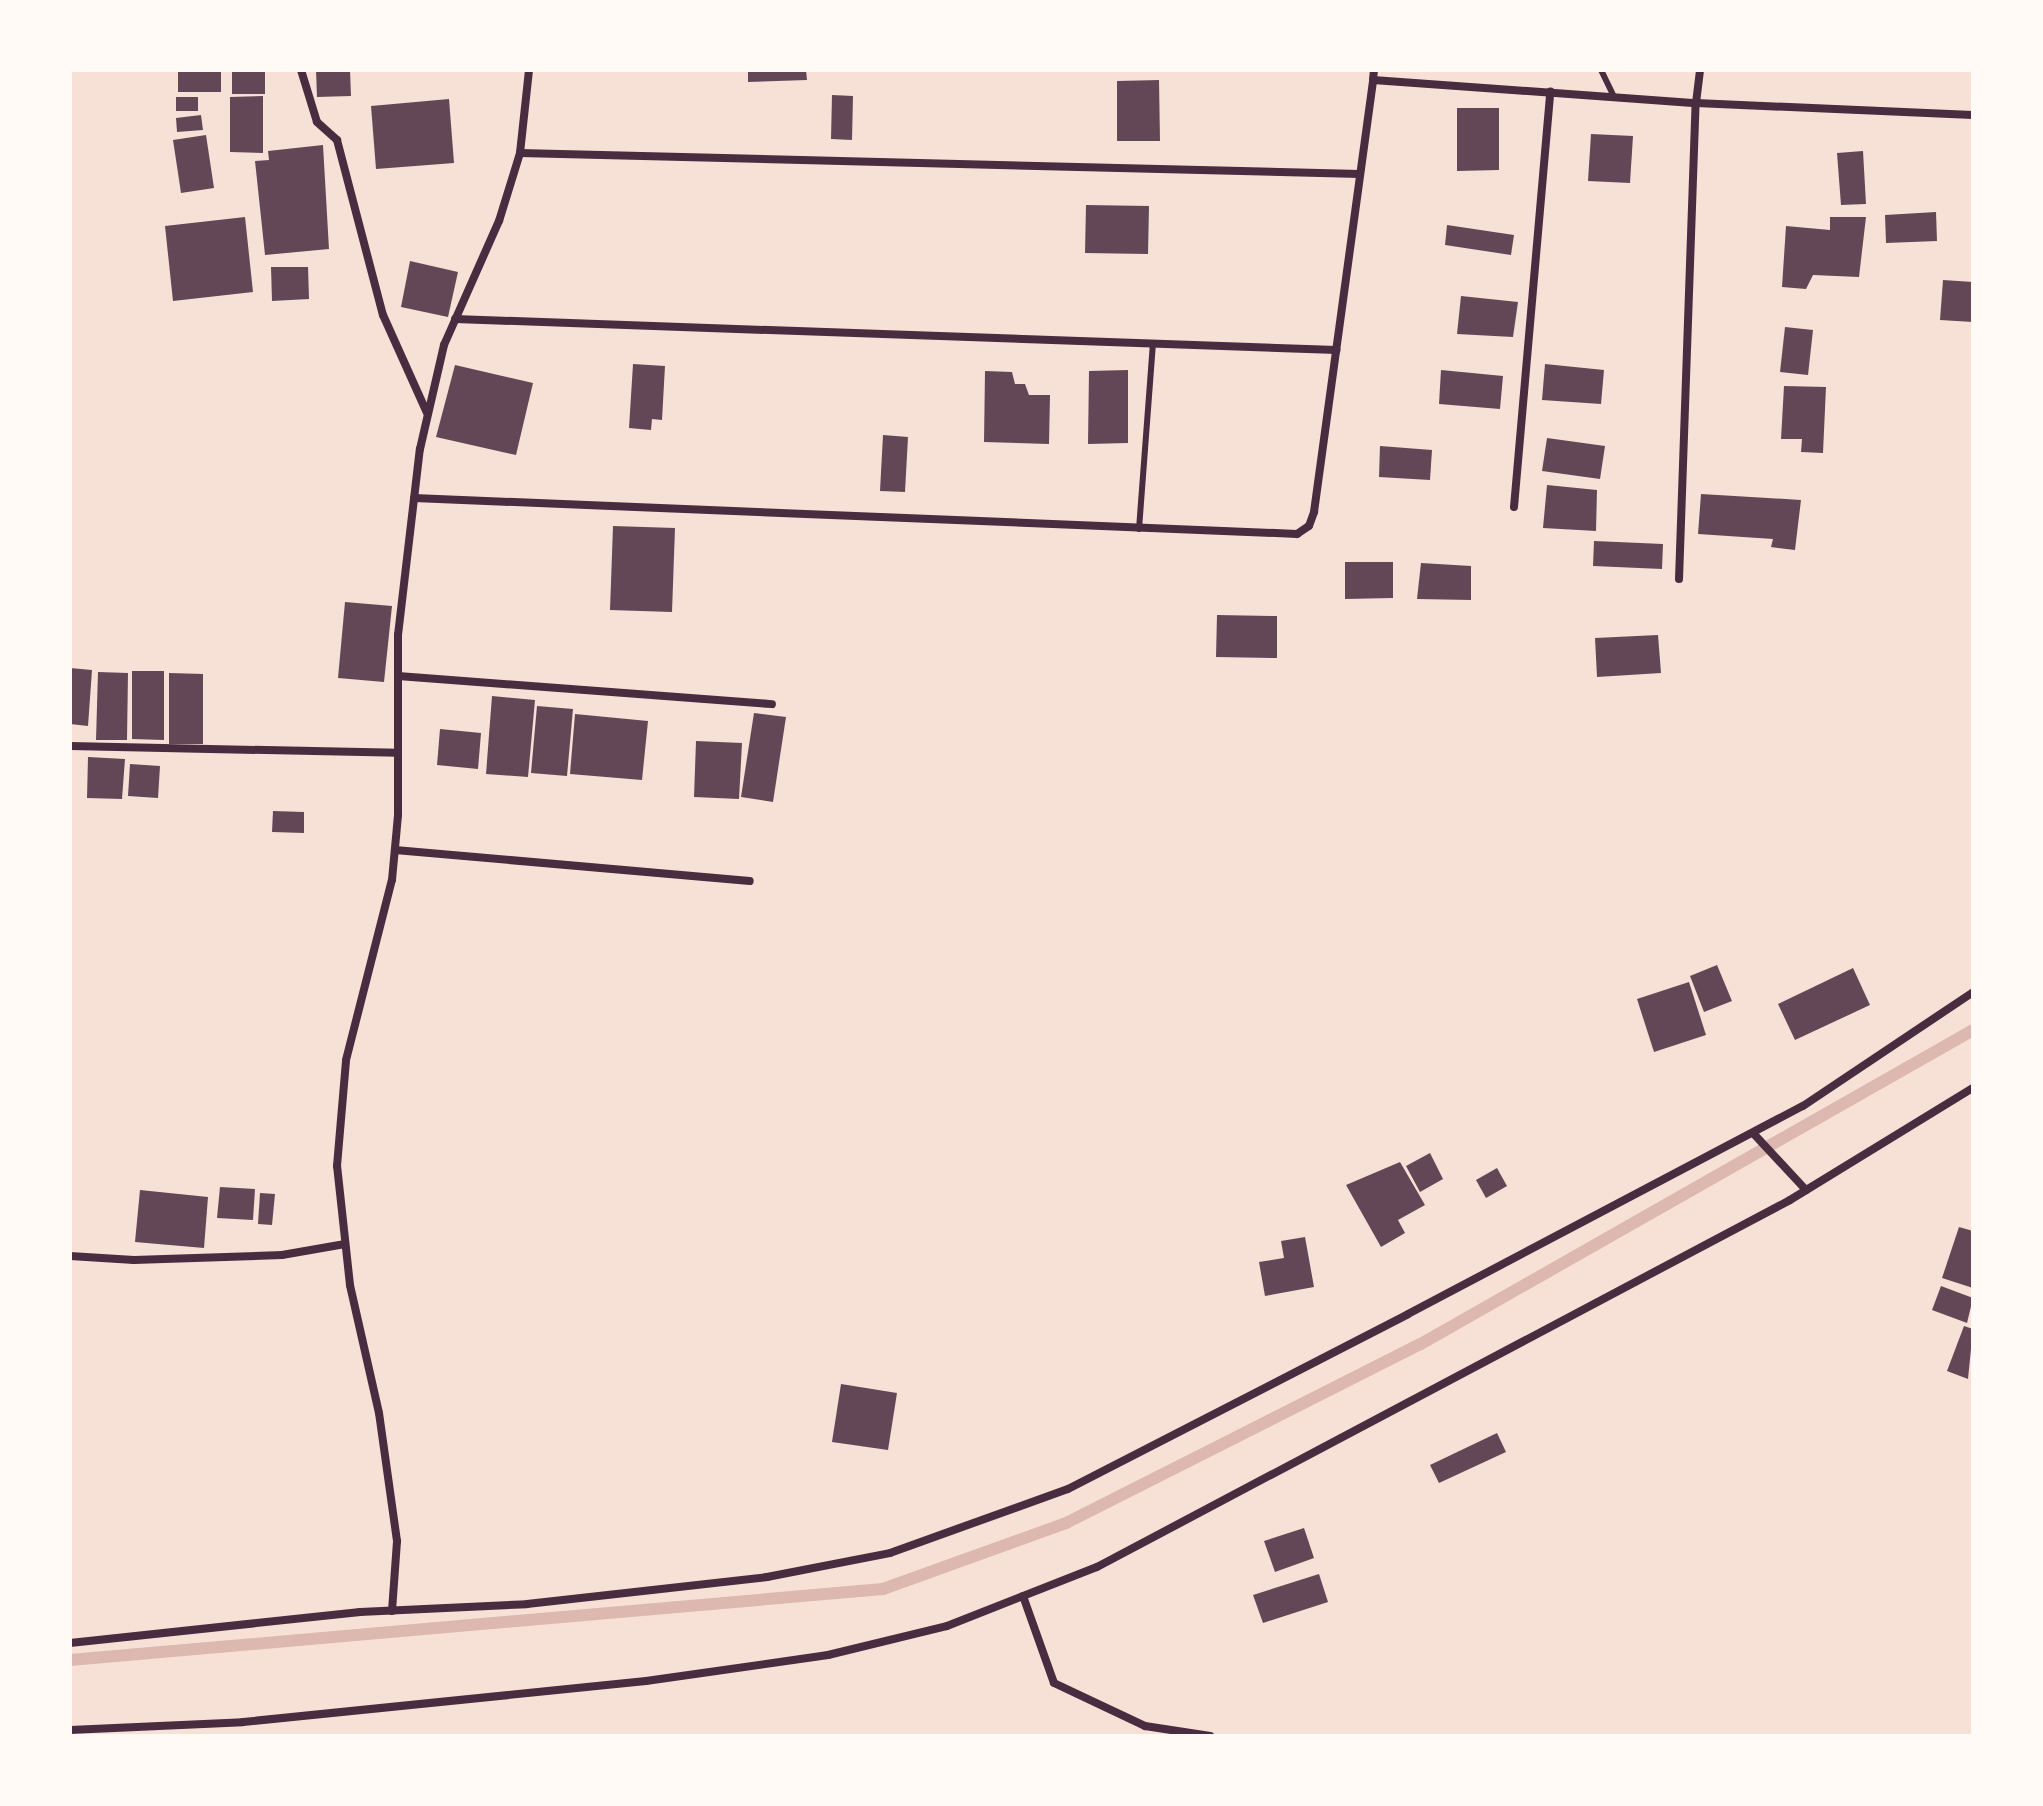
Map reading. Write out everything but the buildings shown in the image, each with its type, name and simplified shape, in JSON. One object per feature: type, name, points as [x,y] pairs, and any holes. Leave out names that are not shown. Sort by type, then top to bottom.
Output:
[{"type":"street","points":[[301,70],[317,122],[337,140],[383,315],[428,415]]},
{"type":"street","points":[[392,1611],[397,1541],[345,1244],[337,1166],[346,1060],[395,850],[398,635],[414,498],[428,415],[455,319],[499,221],[520,153],[529,70]]},
{"type":"street","points":[[1679,579],[1696,103],[1700,70]]},
{"type":"street","points":[[414,498],[1281,536],[1309,526],[1373,75],[1696,103],[1973,115]]},
{"type":"street","points":[[1514,507],[1550,92]]},
{"type":"street","points":[[520,153],[1360,174]]},
{"type":"street","points":[[455,319],[1336,350]]},
{"type":"street","points":[[398,676],[772,704]]},
{"type":"street","points":[[70,746],[398,753]]},
{"type":"street","points":[[395,850],[750,881]]},
{"type":"street","points":[[70,1643],[392,1611],[527,1604],[752,1578],[890,1553],[1068,1489],[1756,1136],[1973,992]]},
{"type":"street","points":[[70,1730],[243,1722],[661,1679],[828,1655],[947,1626],[1097,1567],[1803,1187],[1973,1088]]},
{"type":"street","points":[[1756,1136],[1803,1187]]},
{"type":"street","points":[[70,1256],[134,1260],[282,1255],[345,1244]]},
{"type":"street","points":[[1023,1596],[1054,1683],[1145,1726],[1210,1736]]},
{"type":"lane","points":[[1601,70],[1614,97]]},
{"type":"lane","points":[[1139,529],[1153,344]]},
{"type":"waterway","points":[[70,1660],[883,1589],[1066,1523],[1419,1345],[1973,1030]]}]
